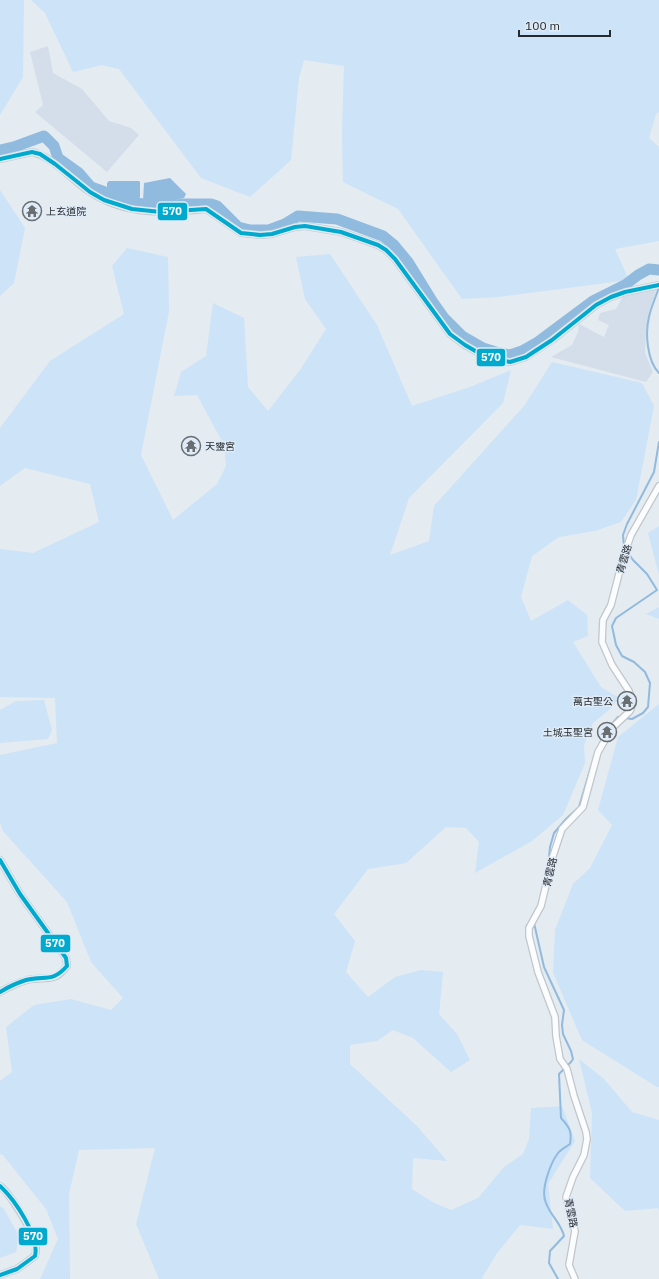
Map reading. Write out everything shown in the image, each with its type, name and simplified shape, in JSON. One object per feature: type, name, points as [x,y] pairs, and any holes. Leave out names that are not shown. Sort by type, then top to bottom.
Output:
[{"type":"street","points":[[0,158],[32,152],[37,153],[57,166],[90,192],[112,204],[141,211],[163,212],[206,209],[241,233],[260,235],[272,234],[295,226],[305,226],[341,232],[378,245],[386,250],[395,259],[450,334],[484,356],[510,362],[526,357],[552,340],[596,305],[611,297],[625,292],[657,286]]},
{"type":"street","name":"青雲路","points":[[575,1279],[568,1265],[575,1231],[566,1197],[573,1177],[584,1155],[587,1139],[567,1069],[560,1059],[556,1036],[555,1017],[538,972],[529,936],[529,928],[541,906],[553,856],[562,829],[583,807],[598,752],[612,728],[630,711],[633,703],[629,691],[612,665],[602,642],[603,620],[611,605],[623,558],[631,535],[659,486]]},
{"type":"street","points":[[0,860],[20,894],[66,958],[67,966],[57,977],[51,979],[28,980],[12,985],[0,992]]},
{"type":"street","points":[[0,1186],[18,1208],[36,1246],[35,1256],[17,1269],[0,1274]]},
{"type":"shaded area","points":[[0,0],[24,0],[23,77],[0,115]]},
{"type":"shaded area","points":[[31,0],[659,0],[659,112],[656,114],[649,138],[659,147],[659,241],[615,249],[629,280],[499,297],[462,299],[398,209],[343,182],[342,133],[344,66],[304,60],[299,78],[291,160],[250,197],[201,178],[119,69],[102,65],[73,72],[45,13]]},
{"type":"shaded area","points":[[48,46],[53,73],[82,89],[109,121],[131,128],[139,135],[107,172],[35,112],[43,105],[30,52]]},
{"type":"shaded area","points":[[0,190],[25,228],[14,283],[0,296]]},
{"type":"shaded area","points":[[127,248],[168,257],[169,311],[141,455],[173,520],[217,484],[226,466],[224,445],[197,395],[174,396],[181,372],[206,356],[213,303],[244,318],[248,387],[268,411],[300,370],[326,329],[305,299],[296,257],[330,254],[377,325],[412,406],[470,387],[511,370],[503,403],[409,498],[390,555],[429,541],[434,506],[524,406],[552,362],[642,383],[654,406],[636,500],[621,522],[595,531],[559,537],[532,556],[521,597],[531,621],[568,600],[587,615],[588,636],[573,642],[601,687],[619,698],[610,709],[593,723],[584,745],[585,763],[563,815],[532,841],[475,873],[479,842],[466,828],[446,827],[406,863],[368,869],[334,914],[355,941],[346,972],[368,997],[395,977],[421,970],[443,972],[439,1014],[457,1034],[470,1060],[451,1072],[413,1038],[393,1030],[377,1041],[350,1045],[350,1064],[417,1126],[447,1161],[413,1158],[412,1189],[434,1203],[451,1210],[478,1198],[504,1167],[523,1154],[529,1139],[531,1108],[562,1106],[575,1141],[548,1184],[553,1229],[520,1225],[497,1253],[482,1278],[483,1279],[159,1279],[136,1224],[155,1148],[79,1150],[69,1194],[70,1279],[40,1279],[58,1239],[46,1209],[2,1154],[0,1155],[0,1081],[12,1072],[6,1027],[34,1005],[71,999],[111,1010],[123,998],[91,962],[67,902],[2,830],[0,822],[0,755],[57,743],[55,698],[0,697],[0,549],[33,553],[99,522],[90,484],[25,468],[0,486],[0,428],[50,361],[124,314],[112,266]]},
{"type":"shaded area","points":[[657,287],[646,330],[645,353],[653,372],[646,382],[551,357],[572,345],[578,332],[579,324],[604,337],[609,325],[598,320],[600,313],[616,309],[623,296]]},
{"type":"shaded area","points":[[659,526],[659,575],[648,533]]},
{"type":"shaded area","points":[[659,607],[659,619],[646,614]]},
{"type":"shaded area","points":[[44,700],[52,730],[48,739],[0,743],[0,710],[16,701]]},
{"type":"shaded area","points":[[659,704],[659,1087],[657,1087],[582,1040],[553,973],[555,930],[573,884],[590,868],[612,825],[598,810],[618,737]]},
{"type":"shaded area","points":[[579,1059],[604,1079],[632,1112],[659,1120],[659,1211],[658,1208],[625,1211],[590,1178],[592,1113]]},
{"type":"shaded area","points":[[0,1206],[4,1209],[19,1236],[16,1252],[0,1258]]},
{"type":"water","points":[[170,178],[186,194],[184,198],[164,202],[143,201],[144,183]]},
{"type":"water","points":[[109,181],[139,181],[140,197],[138,199],[118,193],[107,187],[107,183]]},
{"type":"waterway","points":[[0,150],[14,147],[44,136],[54,146],[58,158],[79,173],[91,187],[136,203],[164,207],[185,204],[211,204],[217,206],[238,227],[250,230],[269,230],[285,224],[298,216],[337,219],[383,236],[394,245],[408,262],[444,318],[462,336],[483,348],[499,353],[510,355],[522,351],[538,342],[593,301],[625,285],[649,269],[659,270]]},
{"type":"waterway","points":[[659,287],[650,313],[647,331],[650,354],[655,368],[659,373]]},
{"type":"waterway","points":[[625,718],[632,719],[643,713],[648,707],[650,683],[645,672],[634,662],[622,656],[616,645],[612,626],[616,618],[657,590],[647,574],[633,560],[624,547],[623,535],[627,524],[654,472],[659,442]]},
{"type":"waterway","points":[[600,744],[603,734],[618,717],[621,718]]},
{"type":"waterway","points":[[548,868],[550,847],[554,833],[579,807],[591,767]]},
{"type":"waterway","points":[[545,899],[547,890]]},
{"type":"waterway","points":[[534,923],[544,967],[564,1010],[562,1025],[563,1034],[573,1059],[559,1074],[561,1118],[570,1130],[570,1144],[561,1150],[555,1158],[549,1170],[544,1192],[544,1198],[548,1207],[563,1231],[564,1236],[550,1251],[549,1263],[558,1279]]},
{"type":"transit line","name":"570","points":[[0,159],[32,152],[40,154],[90,192],[104,200],[132,209],[161,212],[206,209],[241,233],[260,235],[272,234],[295,227],[305,226],[341,232],[378,245],[386,250],[395,259],[450,334],[484,356],[510,362],[526,357],[552,340],[596,305],[611,297],[625,292],[659,285]]},
{"type":"transit line","name":"570","points":[[0,860],[20,894],[66,958],[67,966],[57,975],[52,977],[26,980],[0,992]]},
{"type":"transit line","name":"570","points":[[0,1186],[25,1218],[34,1238],[36,1248],[35,1256],[17,1269],[0,1275]]},
{"type":"place","name":"上玄道院","points":[[32,211]]},
{"type":"place","name":"天靈宮","points":[[191,446]]},
{"type":"place","name":"萬古聖公","points":[[627,701]]},
{"type":"place","name":"土城玉聖宮","points":[[607,732]]}]
